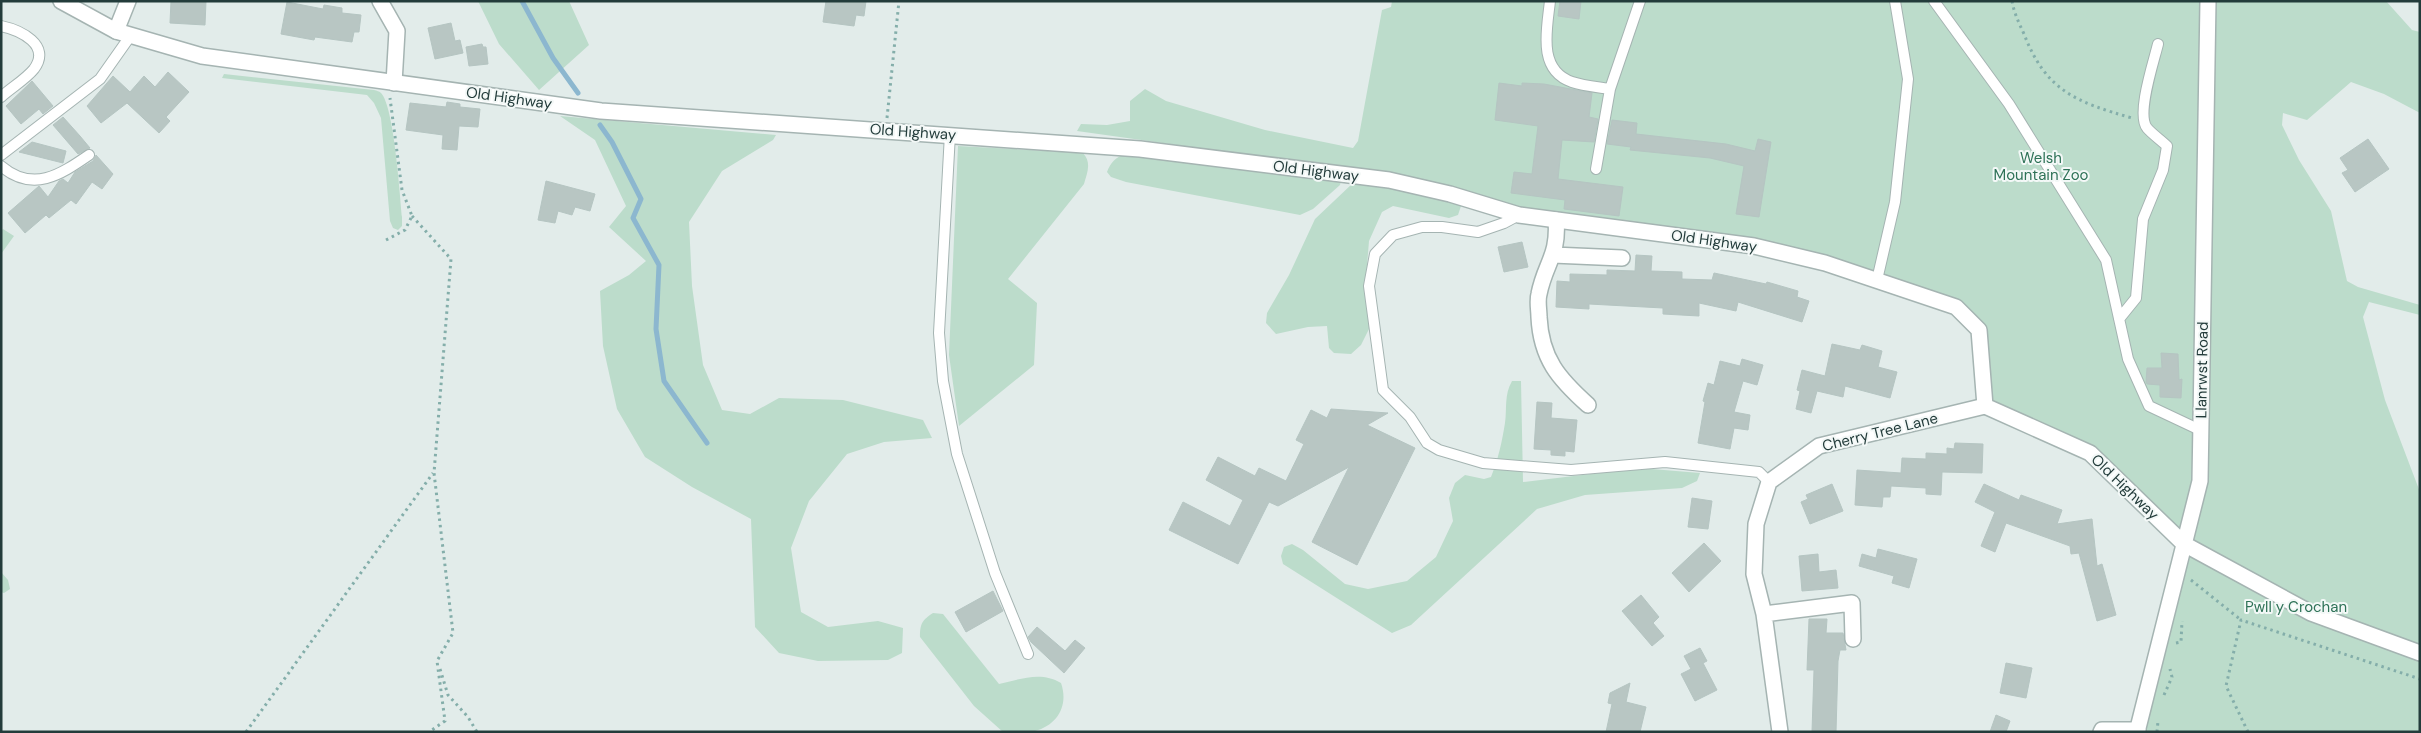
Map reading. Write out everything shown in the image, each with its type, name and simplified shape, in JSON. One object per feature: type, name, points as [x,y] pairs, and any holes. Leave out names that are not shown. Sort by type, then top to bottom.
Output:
[{"type":"street","name":"Old Highway","points":[[61,1],[116,31],[202,56],[601,111],[950,134],[1140,149],[1379,179],[1450,194],[1519,215],[1754,246],[1825,263],[1956,307],[1979,330],[1985,406],[2090,453],[2184,544],[2311,614],[2420,653]]},
{"type":"street","points":[[116,31],[128,1]]},
{"type":"street","points":[[380,1],[397,32],[392,82]]},
{"type":"street","name":"Llanrwst Road","points":[[2137,731],[2200,481],[2208,1]]},
{"type":"street","points":[[1556,220],[1557,238],[1553,255],[1538,295],[1540,331],[1547,359],[1568,387],[1588,406]]},
{"type":"street","points":[[1553,255],[1622,258]]},
{"type":"street","name":"Cherry Tree Lane","points":[[1769,482],[1819,446],[1985,406]]},
{"type":"street","points":[[1769,482],[1756,524],[1754,574],[1764,614],[1780,732]]},
{"type":"street","points":[[1764,614],[1852,603],[1853,639]]},
{"type":"street","points":[[2101,732],[2102,730],[2137,731]]},
{"type":"lane","points":[[1550,1],[1547,50],[1554,71],[1562,78],[1573,83],[1610,90]]},
{"type":"lane","points":[[1596,169],[1610,90],[1640,1]]},
{"type":"lane","points":[[1877,280],[1895,202],[1908,79],[1895,1]]},
{"type":"lane","points":[[1934,1],[2009,104],[2106,260],[2128,359],[2149,406],[2200,430]]},
{"type":"lane","points":[[1,26],[33,39],[38,47],[39,59],[34,69],[1,97]]},
{"type":"lane","points":[[1,155],[100,79],[131,36]]},
{"type":"lane","points":[[2119,319],[2136,298],[2143,219],[2163,170],[2167,146],[2146,127],[2144,119],[2145,94],[2158,44]]},
{"type":"lane","points":[[950,134],[939,333],[943,381],[957,454],[995,573],[1028,654]]},
{"type":"lane","points":[[1,166],[11,174],[25,180],[44,180],[65,171],[89,155]]},
{"type":"lane","points":[[1519,215],[1504,223],[1478,232],[1442,227],[1422,227],[1393,235],[1375,254],[1370,286],[1383,390],[1410,417],[1427,444],[1439,450],[1483,463],[1571,470],[1665,462],[1759,472],[1769,482]]},
{"type":"path","points":[[886,130],[899,1]]},
{"type":"path","points":[[2012,1],[2030,51],[2052,83],[2081,101],[2135,119],[2144,119]]},
{"type":"path","points":[[392,82],[402,190],[412,216],[451,259],[434,472],[453,634],[437,661],[445,721],[429,732]]},
{"type":"path","points":[[386,240],[405,230],[412,216]]},
{"type":"path","points":[[246,732],[434,472]]},
{"type":"path","points":[[2178,570],[2241,620],[2420,679]]},
{"type":"path","points":[[2241,620],[2226,686],[2248,732]]},
{"type":"path","points":[[437,661],[448,695],[468,717],[478,732]]},
{"type":"green space","points":[[478,1],[569,1],[589,45],[539,90],[499,44]]},
{"type":"green space","name":"Welsh Mountain Zoo","points":[[1392,1],[2386,1],[2412,30],[2420,32],[2420,113],[2384,94],[2351,82],[2307,120],[2283,113],[2282,125],[2299,160],[2331,211],[2347,281],[2358,287],[2420,305],[2420,315],[2369,302],[2363,317],[2385,400],[2420,492],[2420,732],[2137,732],[2184,544],[2090,453],[1985,406],[1979,331],[1956,307],[1819,254],[1756,239],[1617,220],[1521,212],[1363,171],[1077,131],[1081,124],[1107,125],[1130,121],[1130,101],[1145,89],[1166,101],[1265,130],[1353,148],[1358,141],[1382,10],[1391,7]]},
{"type":"green space","points":[[224,74],[380,92],[386,101],[393,132],[402,226],[398,230],[393,228],[390,221],[381,118],[374,103],[367,95],[222,78]]},
{"type":"green space","points":[[560,116],[776,135],[773,140],[722,171],[689,222],[692,286],[703,365],[722,410],[750,414],[779,398],[843,400],[923,420],[932,438],[884,442],[847,454],[809,501],[791,548],[801,612],[828,627],[878,621],[903,628],[902,653],[888,660],[818,661],[779,653],[755,627],[751,519],[692,487],[645,457],[617,409],[603,346],[600,291],[629,275],[646,261],[609,227],[626,206],[595,140]]},
{"type":"green space","points":[[958,146],[1083,153],[1088,164],[1084,184],[1008,279],[1037,303],[1034,365],[959,426],[949,355]]},
{"type":"green space","points":[[1125,154],[1341,181],[1340,185],[1313,209],[1300,215],[1126,182],[1111,177],[1107,172],[1110,166],[1116,159]]},
{"type":"green space","points":[[1361,180],[1462,203],[1458,215],[1449,218],[1393,206],[1382,212],[1369,241],[1365,290],[1370,327],[1361,345],[1351,354],[1334,353],[1329,348],[1327,326],[1308,327],[1276,334],[1266,323],[1267,313],[1289,275],[1315,219],[1353,183]]},
{"type":"green space","points":[[3,229],[14,236],[1,254],[1,231]]},
{"type":"green space","points":[[1512,381],[1521,381],[1523,482],[1640,468],[1700,473],[1697,481],[1682,488],[1585,495],[1537,509],[1411,625],[1392,633],[1283,564],[1281,556],[1284,547],[1292,544],[1303,550],[1345,584],[1368,589],[1407,581],[1436,557],[1453,521],[1449,498],[1455,483],[1465,475],[1484,479],[1491,477],[1501,444],[1507,396]]},
{"type":"green space","points":[[1,572],[8,580],[10,589],[4,593],[1,592]]},
{"type":"green space","points":[[933,613],[943,614],[999,684],[1031,677],[1046,677],[1061,683],[1063,691],[1062,707],[1055,719],[1043,728],[1035,731],[1003,732],[974,706],[920,637],[922,623]]},
{"type":"building","points":[[171,1],[206,1],[205,25],[170,23]]},
{"type":"building","points":[[826,1],[866,1],[864,16],[856,15],[854,26],[823,22]]},
{"type":"building","points":[[1560,1],[1581,1],[1579,19],[1558,16]]},
{"type":"building","points":[[287,2],[323,9],[324,5],[342,8],[342,13],[361,15],[359,32],[354,32],[352,42],[315,37],[314,40],[281,34]]},
{"type":"building","points":[[451,23],[455,41],[460,40],[463,53],[435,59],[428,28]]},
{"type":"building","points":[[482,44],[483,47],[486,47],[488,64],[469,66],[466,47]]},
{"type":"building","points":[[168,72],[189,92],[166,117],[170,121],[159,133],[127,103],[101,123],[87,106],[113,76],[130,92],[144,76],[155,87]]},
{"type":"building","points":[[32,81],[53,106],[43,114],[39,109],[21,124],[6,106]]},
{"type":"building","points":[[1499,83],[1522,86],[1522,83],[1544,84],[1592,93],[1589,117],[1598,119],[1594,142],[1562,140],[1558,179],[1623,187],[1619,216],[1564,209],[1565,200],[1511,193],[1514,172],[1532,174],[1538,126],[1495,120]]},
{"type":"building","points":[[447,102],[460,104],[460,107],[480,109],[478,127],[459,126],[457,150],[442,149],[443,135],[406,130],[410,103],[446,107]]},
{"type":"building","points":[[63,117],[90,148],[78,154],[53,125]]},
{"type":"building","points":[[1612,120],[1637,123],[1636,134],[1726,144],[1755,151],[1758,139],[1771,142],[1759,217],[1736,214],[1744,166],[1710,158],[1630,150],[1631,147],[1607,144]]},
{"type":"building","points":[[2368,139],[2389,169],[2355,192],[2342,173],[2348,170],[2340,158]]},
{"type":"building","points":[[32,142],[66,151],[63,163],[19,152]]},
{"type":"building","points":[[96,155],[113,174],[102,189],[92,182],[76,204],[71,200],[49,218],[46,215],[25,233],[8,213],[39,186],[48,197],[59,181],[63,179],[68,183],[75,172],[93,161]]},
{"type":"building","points":[[546,181],[595,194],[590,211],[575,207],[572,215],[558,211],[555,223],[538,220]]},
{"type":"building","points":[[1522,242],[1528,267],[1504,272],[1498,247]]},
{"type":"building","points":[[1636,255],[1652,256],[1651,271],[1682,272],[1682,279],[1712,280],[1714,273],[1766,284],[1767,282],[1798,291],[1797,297],[1809,301],[1802,322],[1738,302],[1736,311],[1699,303],[1699,316],[1663,314],[1663,308],[1589,304],[1589,309],[1556,307],[1557,281],[1570,282],[1570,274],[1607,275],[1607,270],[1635,271]]},
{"type":"building","points":[[1832,344],[1860,350],[1862,345],[1882,351],[1878,367],[1897,372],[1890,398],[1845,386],[1843,397],[1817,391],[1811,413],[1796,409],[1800,391],[1797,390],[1802,370],[1825,376]]},
{"type":"building","points":[[2161,353],[2178,354],[2179,380],[2182,379],[2181,398],[2160,397],[2160,385],[2147,384],[2146,382],[2147,368],[2162,368]]},
{"type":"building","points":[[1742,359],[1763,365],[1757,385],[1743,381],[1734,412],[1750,415],[1748,430],[1734,428],[1730,449],[1698,443],[1705,402],[1703,401],[1708,383],[1714,385],[1720,361],[1740,366]]},
{"type":"building","points":[[1537,402],[1552,403],[1551,418],[1577,420],[1574,452],[1565,451],[1565,456],[1551,455],[1551,450],[1534,449]]},
{"type":"building","points":[[1331,409],[1388,413],[1367,425],[1415,448],[1357,565],[1312,542],[1349,467],[1278,506],[1269,502],[1238,564],[1169,530],[1183,502],[1230,526],[1243,500],[1206,480],[1218,457],[1255,476],[1259,468],[1286,481],[1304,444],[1296,440],[1311,410],[1327,418]]},
{"type":"building","points":[[1955,443],[1983,444],[1982,473],[1942,472],[1941,495],[1926,494],[1926,488],[1891,486],[1890,497],[1883,497],[1882,507],[1855,505],[1857,470],[1901,473],[1902,458],[1926,459],[1926,453],[1947,454],[1947,448],[1954,449]]},
{"type":"building","points":[[1832,484],[1843,511],[1810,524],[1801,502],[1808,499],[1806,495]]},
{"type":"building","points":[[1984,484],[2019,500],[2021,495],[2062,510],[2057,524],[2092,519],[2097,566],[2102,564],[2116,615],[2097,621],[2079,553],[2071,554],[2070,546],[2006,523],[1995,552],[1981,546],[1995,512],[1975,502]]},
{"type":"building","points":[[1692,498],[1712,501],[1708,529],[1688,527]]},
{"type":"building","points":[[1704,543],[1721,561],[1689,592],[1672,573]]},
{"type":"building","points":[[1878,549],[1917,559],[1909,588],[1892,583],[1894,576],[1859,566],[1862,554],[1876,558]]},
{"type":"building","points":[[1818,554],[1819,572],[1836,570],[1838,588],[1802,591],[1799,556]]},
{"type":"building","points":[[993,591],[1003,611],[966,632],[955,612]]},
{"type":"building","points":[[1641,595],[1659,617],[1653,623],[1664,636],[1652,646],[1622,611]]},
{"type":"building","points":[[1809,619],[1827,619],[1826,633],[1843,633],[1846,650],[1840,650],[1838,661],[1836,732],[1812,732],[1814,670],[1807,670]]},
{"type":"building","points":[[1037,627],[1065,651],[1075,640],[1085,648],[1064,673],[1028,637]]},
{"type":"building","points":[[1700,648],[1707,661],[1703,663],[1717,690],[1695,701],[1681,674],[1691,669],[1684,656]]},
{"type":"building","points":[[2006,663],[2032,668],[2026,698],[2000,693]]},
{"type":"building","points":[[1630,683],[1626,702],[1646,707],[1640,732],[1606,732],[1612,704],[1608,703],[1610,693]]},
{"type":"building","points":[[1996,715],[2010,721],[2006,732],[1990,732]]},
{"type":"waterway","points":[[522,1],[553,58],[578,93]]},
{"type":"waterway","points":[[600,125],[612,142],[641,199],[633,218],[659,265],[656,329],[664,381],[707,443]]},
{"type":"park label","name":"Pwll y Crochan","points":[[2296,607]]}]
